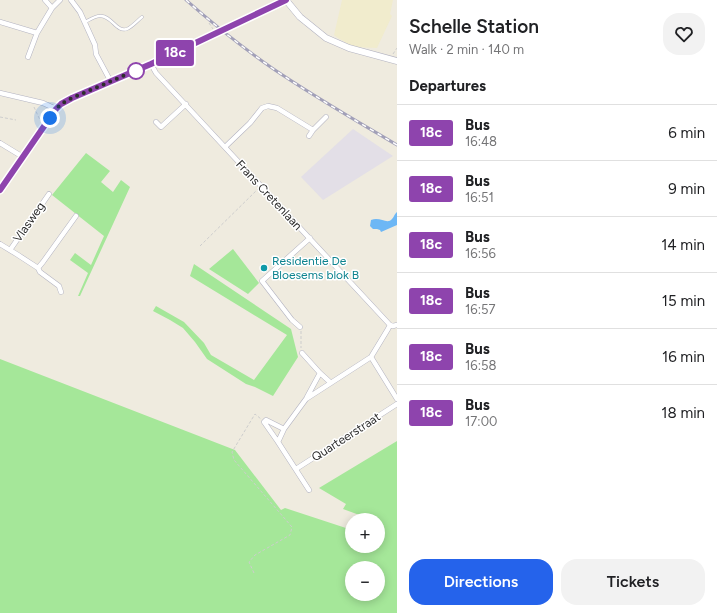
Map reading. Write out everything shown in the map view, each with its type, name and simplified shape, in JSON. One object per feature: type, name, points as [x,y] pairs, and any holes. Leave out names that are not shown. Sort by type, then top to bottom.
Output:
[{"type":"street","points":[[45,0],[52,8]]},
{"type":"street","points":[[28,57],[37,33],[52,8],[60,0]]},
{"type":"street","points":[[71,0],[85,22],[95,45],[96,54],[111,82]]},
{"type":"street","points":[[0,190],[61,104],[151,64],[286,0],[300,17],[326,38],[349,48],[397,61]]},
{"type":"street","points":[[0,22],[37,33]]},
{"type":"street","name":"Frans Cretenlaan","points":[[151,64],[156,73],[390,325]]},
{"type":"street","points":[[0,93],[43,103],[56,109]]},
{"type":"street","points":[[156,122],[161,127],[186,104]]},
{"type":"street","points":[[225,147],[265,106],[277,108],[313,130]]},
{"type":"street","points":[[309,136],[326,117]]},
{"type":"street","points":[[0,143],[23,157]]},
{"type":"street","name":"Vlasweg","points":[[10,250],[49,194]]},
{"type":"street","points":[[38,268],[76,216]]},
{"type":"street","points":[[300,327],[292,320],[262,281],[310,238]]},
{"type":"street","points":[[0,244],[38,268],[40,272],[59,286],[61,292]]},
{"type":"street","points":[[306,399],[371,357],[390,325],[397,325]]},
{"type":"street","points":[[302,353],[331,383]]},
{"type":"street","points":[[371,357],[397,399]]},
{"type":"street","points":[[278,442],[284,429],[306,399],[320,373]]},
{"type":"street","name":"Quarteerstraat","points":[[296,469],[397,404]]},
{"type":"street","points":[[284,429],[266,420],[264,422],[309,490]]},
{"type":"lane","points":[[85,22],[98,16],[104,16],[119,28],[125,30],[142,17]]},
{"type":"path","points":[[209,23],[216,33]]},
{"type":"path","points":[[31,101],[44,127]]},
{"type":"path","points":[[0,116],[16,120]]},
{"type":"path","points":[[200,246],[261,186]]},
{"type":"path","points":[[300,327],[302,353]]},
{"type":"path","points":[[254,573],[249,562],[255,555],[290,535],[292,527],[234,460],[232,452],[255,414],[264,422]]},
{"type":"shaded area","points":[[342,0],[393,0],[390,14],[392,16],[377,48],[347,45],[334,35]]},
{"type":"shaded area","points":[[353,129],[393,156],[323,200],[301,177]]},
{"type":"green space","points":[[86,153],[110,171],[101,182],[113,192],[121,180],[130,187],[80,296],[78,296],[88,273],[70,260],[75,253],[91,265],[104,236],[52,195]]},
{"type":"green space","points":[[233,249],[259,283],[248,294],[209,269]]},
{"type":"green space","points":[[194,264],[291,329],[298,357],[273,396],[246,384],[207,359],[183,328],[153,311],[156,306],[184,322],[204,343],[211,355],[254,380],[287,335],[190,276]]},
{"type":"green space","points":[[0,359],[235,450],[281,510],[285,508],[345,528],[345,553],[385,553],[385,513],[354,513],[343,509],[346,504],[319,488],[397,441],[397,613],[0,613]]},
{"type":"water","points":[[397,212],[397,225],[381,232],[380,230],[373,229],[370,226],[371,220],[377,219],[390,221]]},
{"type":"railway","points":[[186,0],[228,35],[272,68],[318,98],[397,145]]},
{"type":"bus line","name":"18c","points":[[0,190],[61,104],[151,64],[286,0]]},
{"type":"place","name":"Residentie De Bloesems blok B","points":[[264,268]]},
{"type":"route","points":[[50,118],[61,104],[137,70],[136,71]]}]
